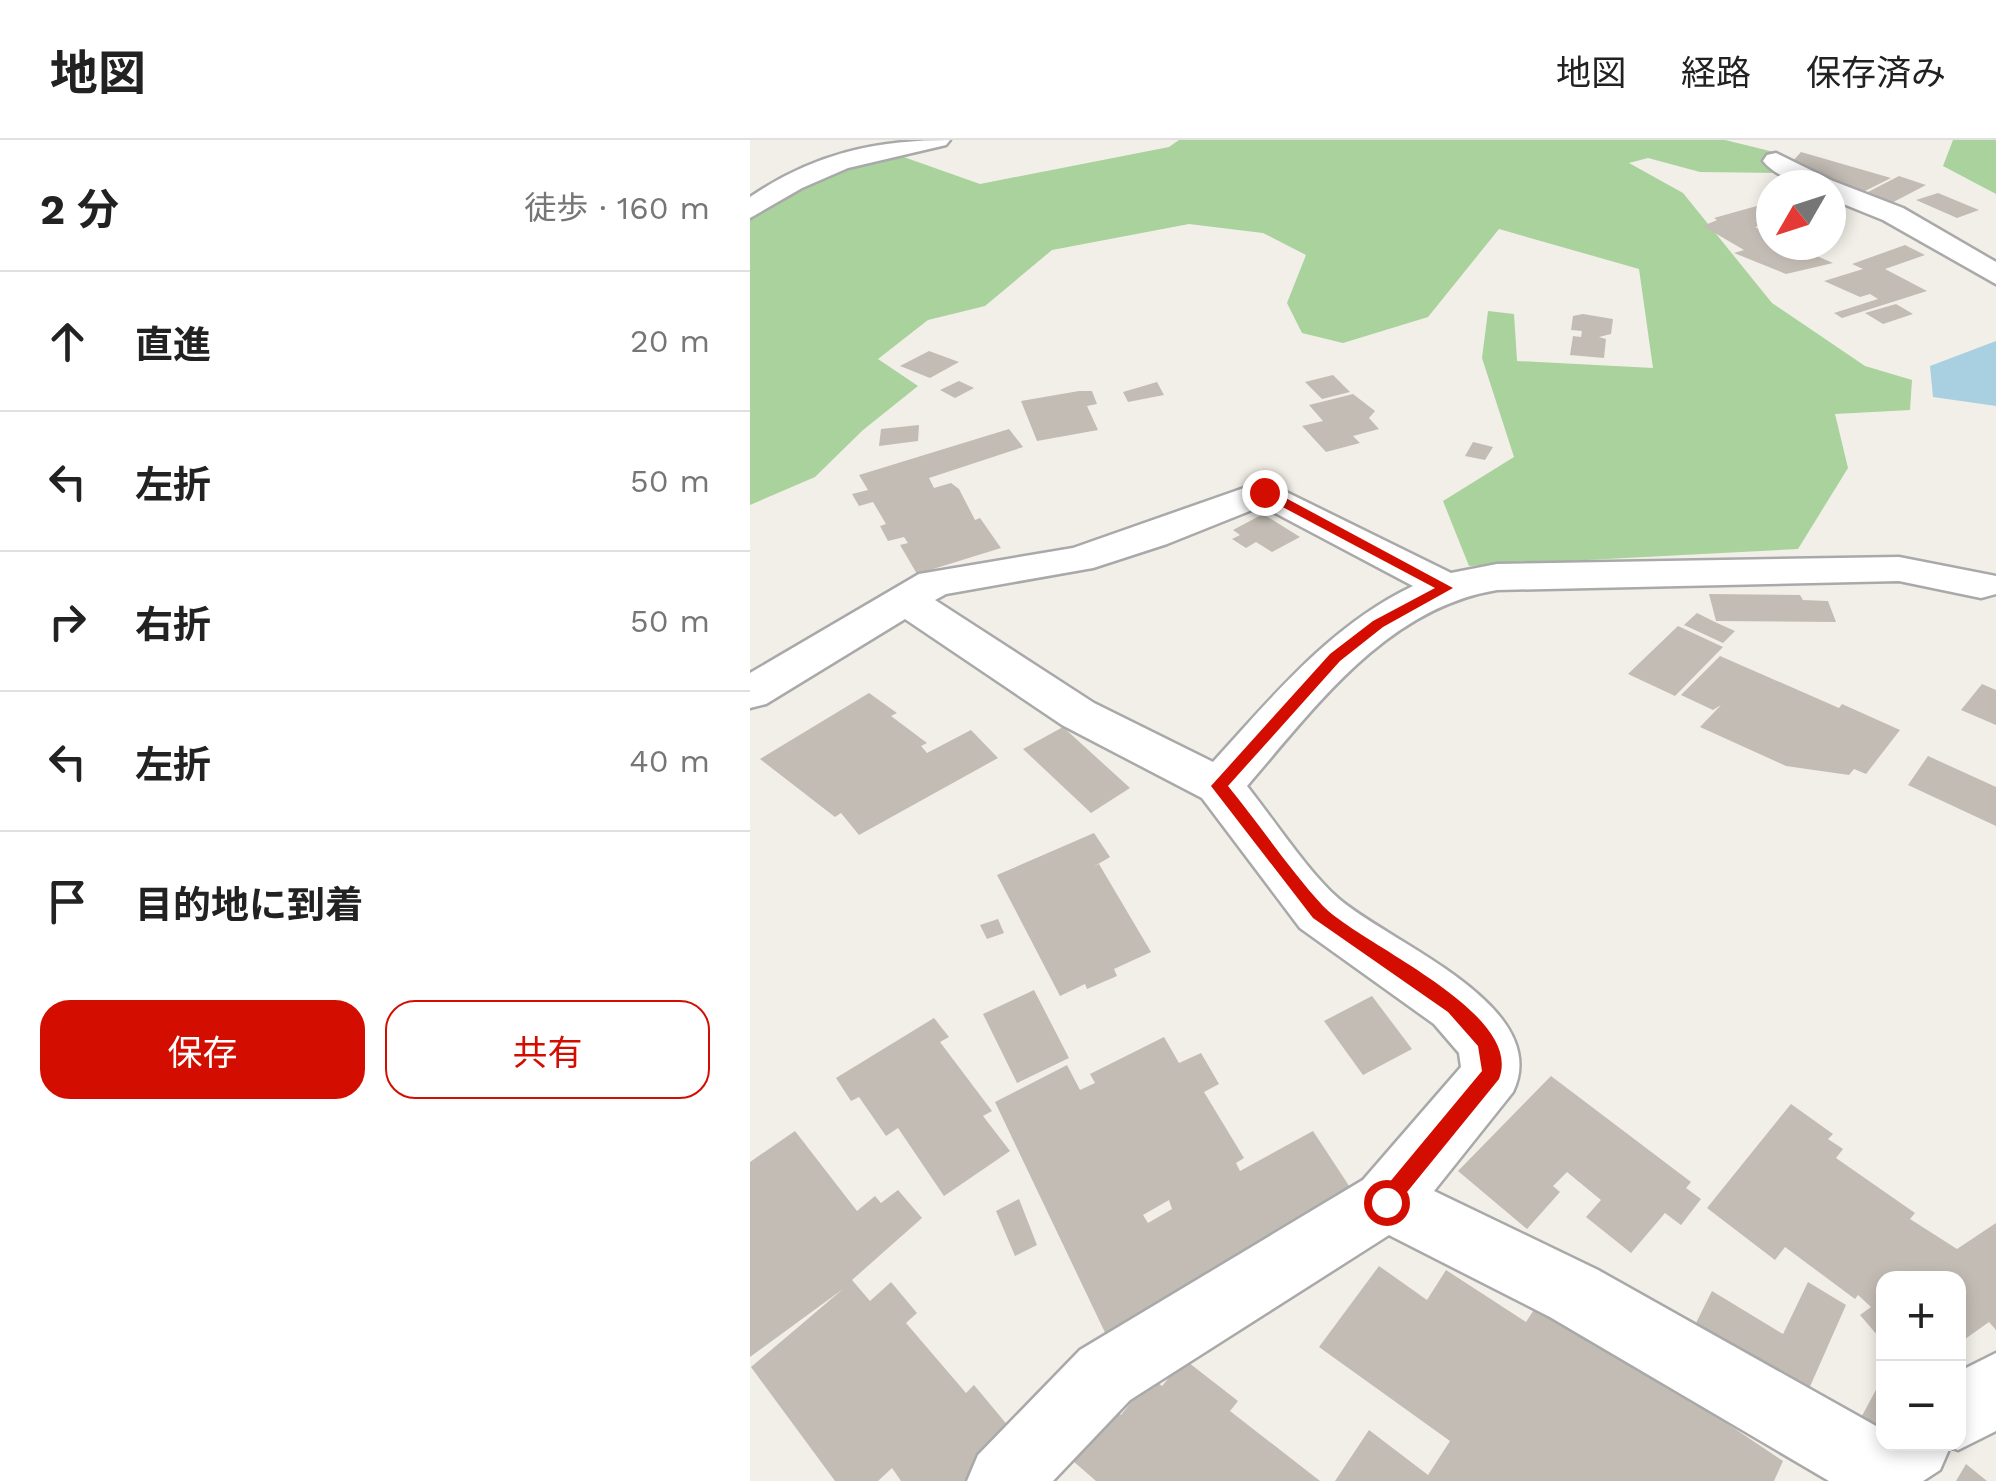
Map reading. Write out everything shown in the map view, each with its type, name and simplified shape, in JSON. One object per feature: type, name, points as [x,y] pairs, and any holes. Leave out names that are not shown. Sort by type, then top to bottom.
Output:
[{"type":"street","points":[[750,210],[796,180],[850,158],[937,140]]},
{"type":"street","points":[[1776,161],[1793,170]]},
{"type":"street","points":[[1846,195],[1893,214],[1996,275]]},
{"type":"street","points":[[750,693],[908,602],[934,582],[1080,559],[1153,536],[1264,492],[1446,588]]},
{"type":"street","points":[[1219,786],[1335,658],[1378,624],[1446,588],[1497,577],[1820,569],[1899,569],[1991,579]]},
{"type":"street","points":[[908,602],[1078,714],[1219,786],[1319,913],[1454,1006],[1487,1043],[1492,1074],[1386,1202],[1105,1375],[1004,1481]]},
{"type":"street","points":[[1386,1202],[1474,1240],[1606,1310],[1877,1468],[1903,1451]]},
{"type":"street","points":[[1966,1409],[1996,1389]]},
{"type":"green space","points":[[1179,140],[1725,140],[1774,152],[1783,170],[1700,172],[1648,158],[1629,163],[1683,193],[1772,303],[1865,366],[1912,380],[1910,410],[1835,414],[1848,468],[1798,549],[1469,566],[1443,501],[1514,457],[1482,358],[1488,311],[1514,314],[1517,361],[1653,368],[1639,269],[1499,229],[1428,317],[1343,343],[1302,333],[1287,303],[1306,255],[1263,233],[1189,224],[1052,250],[985,306],[928,320],[878,359],[918,386],[863,430],[815,477],[750,505],[750,215],[814,179],[898,155],[980,184],[1169,147]]},
{"type":"green space","points":[[1953,140],[1996,140],[1996,194],[1943,166]]},
{"type":"water","points":[[1996,341],[1996,406],[1933,397],[1930,366]]},
{"type":"building","points":[[1801,152],[1891,178],[1863,192],[1866,193],[1899,176],[1926,185],[1882,208],[1846,190],[1846,170],[1807,170],[1792,162]]},
{"type":"building","points":[[1938,193],[1979,210],[1957,218],[1916,200]]},
{"type":"building","points":[[1756,206],[1756,260],[1833,263],[1786,274],[1734,253],[1744,250],[1703,226],[1717,220],[1714,218]]},
{"type":"building","points":[[1905,245],[1925,255],[1885,269],[1927,291],[1842,318],[1834,313],[1878,299],[1870,294],[1860,297],[1824,281],[1863,269],[1852,264]]},
{"type":"building","points":[[1896,304],[1913,314],[1883,324],[1865,313]]},
{"type":"building","points":[[1573,316],[1613,319],[1611,334],[1599,337],[1606,339],[1604,358],[1570,355],[1573,336],[1581,337],[1582,331],[1571,330]]},
{"type":"building","points":[[929,351],[959,362],[930,378],[900,366]]},
{"type":"building","points":[[1333,375],[1350,392],[1322,399],[1305,382]]},
{"type":"building","points":[[959,381],[974,388],[955,398],[940,390]]},
{"type":"building","points":[[1157,382],[1164,395],[1128,402],[1123,392]]},
{"type":"building","points":[[1092,391],[1097,404],[1087,406],[1098,430],[1037,441],[1021,401]]},
{"type":"building","points":[[1353,394],[1375,411],[1369,418],[1379,429],[1353,436],[1360,443],[1326,452],[1302,426],[1323,421],[1309,405]]},
{"type":"building","points":[[919,425],[918,441],[879,446],[881,429]]},
{"type":"building","points":[[1009,429],[1023,447],[929,478],[934,488],[951,483],[959,489],[975,520],[980,518],[1001,548],[917,574],[900,545],[908,543],[904,537],[888,541],[880,526],[886,524],[873,502],[859,506],[852,494],[868,490],[859,475]]},
{"type":"building","points":[[1473,442],[1493,447],[1485,460],[1465,456]]},
{"type":"building","points":[[1263,514],[1300,537],[1272,552],[1256,542],[1246,548],[1232,539],[1240,535],[1233,530]]},
{"type":"building","points":[[1709,594],[1800,595],[1803,600],[1828,601],[1836,622],[1716,621]]},
{"type":"building","points":[[1697,613],[1735,631],[1723,643],[1684,625]]},
{"type":"building","points":[[1678,626],[1723,647],[1675,696],[1628,674]]},
{"type":"building","points":[[1720,656],[1900,730],[1866,774],[1854,769],[1849,775],[1786,766],[1700,727],[1721,705],[1713,710],[1681,695]]},
{"type":"building","points":[[1982,684],[1996,690],[1996,725],[1961,710]]},
{"type":"building","points":[[869,693],[897,713],[891,716],[927,743],[921,746],[927,753],[971,730],[998,758],[859,835],[841,813],[835,817],[760,759]]},
{"type":"building","points":[[1063,727],[1130,788],[1091,813],[1023,749]]},
{"type":"building","points":[[1928,756],[1996,787],[1996,826],[1908,785]]},
{"type":"building","points":[[1094,833],[1110,857],[1093,867],[1099,864],[1151,952],[1114,969],[1117,976],[1087,989],[1085,984],[1060,996],[997,875]]},
{"type":"building","points":[[998,919],[1004,933],[987,939],[980,925]]},
{"type":"building","points":[[1034,990],[1069,1058],[1017,1083],[983,1014]]},
{"type":"building","points":[[1372,996],[1412,1049],[1363,1075],[1324,1021]]},
{"type":"building","points":[[934,1018],[949,1037],[940,1042],[992,1111],[983,1116],[1010,1151],[944,1196],[898,1128],[886,1136],[859,1097],[851,1101],[836,1078]]},
{"type":"building","points":[[1164,1037],[1179,1063],[1201,1053],[1219,1084],[1204,1092],[1244,1158],[1236,1163],[1240,1171],[1313,1131],[1357,1198],[1110,1343],[995,1102],[1067,1065],[1080,1090],[1095,1083],[1090,1074]],"holes":[[[1169,1200],[1172,1209],[1148,1223],[1143,1215]]]},
{"type":"building","points":[[1551,1076],[1691,1182],[1686,1188],[1701,1199],[1681,1225],[1665,1213],[1631,1253],[1586,1217],[1601,1200],[1567,1172],[1553,1186],[1560,1192],[1527,1229],[1458,1171]]},
{"type":"building","points":[[1791,1104],[1833,1134],[1828,1139],[1843,1149],[1836,1158],[1915,1213],[1910,1219],[1957,1249],[1996,1223],[1996,1330],[1989,1322],[1966,1338],[1966,1271],[1876,1271],[1876,1334],[1860,1315],[1871,1307],[1858,1295],[1855,1299],[1785,1247],[1775,1260],[1707,1208]]},
{"type":"building","points":[[795,1131],[857,1211],[875,1196],[881,1203],[898,1190],[922,1218],[852,1280],[870,1301],[891,1282],[917,1313],[906,1323],[966,1393],[974,1385],[1024,1445],[987,1481],[901,1481],[892,1468],[878,1481],[835,1481],[751,1367],[843,1289],[750,1357],[750,1162]]},
{"type":"building","points":[[1019,1199],[1037,1245],[1015,1256],[996,1211]]},
{"type":"building","points":[[1379,1266],[1427,1300],[1446,1270],[1526,1322],[1541,1299],[1783,1461],[1774,1481],[1335,1481],[1369,1430],[1428,1475],[1450,1441],[1319,1347]]},
{"type":"building","points":[[1808,1282],[1846,1305],[1797,1416],[1685,1345],[1712,1291],[1783,1334]]},
{"type":"building","points":[[1184,1359],[1238,1401],[1230,1411],[1320,1481],[1096,1481],[1073,1461],[1114,1409],[1121,1415],[1151,1377],[1162,1386]]},
{"type":"building","points":[[1876,1390],[1876,1425],[1857,1425]]},
{"type":"building","points":[[1966,1464],[1987,1481],[1956,1481]]},
{"type":"route","points":[[1264,492],[1446,588],[1378,624],[1335,658],[1219,786],[1319,913],[1454,1006],[1487,1043],[1492,1074],[1386,1202]]}]
